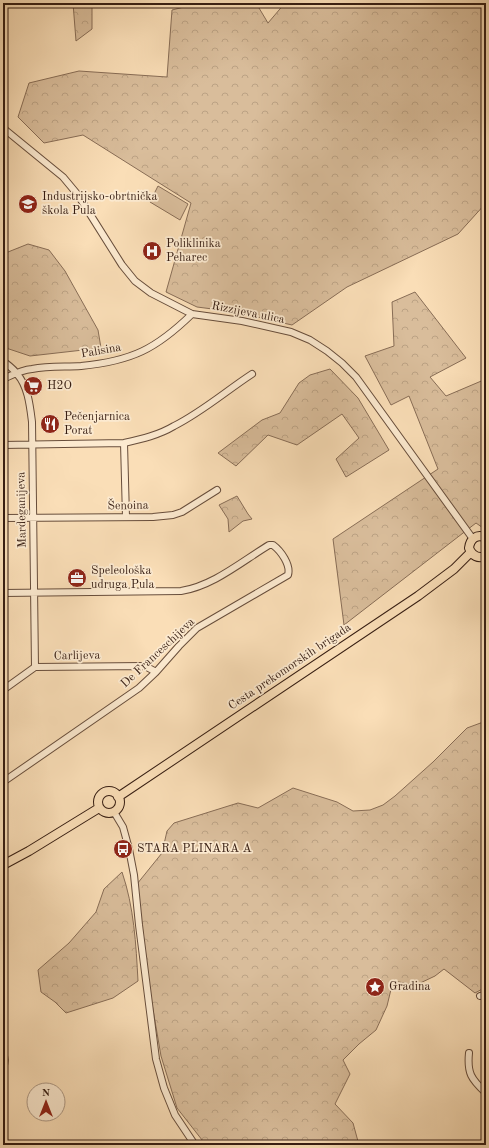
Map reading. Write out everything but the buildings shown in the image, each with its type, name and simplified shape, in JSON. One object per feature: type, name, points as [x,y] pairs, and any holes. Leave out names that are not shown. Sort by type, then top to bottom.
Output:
[{"type":"main road","points":[[486,538],[479,536],[473,539],[470,544],[471,552],[477,557],[486,556]]},
{"type":"main road","name":"Cesta prekomorskih brigada","points":[[118,797],[418,596],[454,569],[471,552]]},
{"type":"main road","points":[[111,792],[118,797],[119,805],[114,812],[106,813],[99,808],[98,800],[103,793],[111,792]]},
{"type":"main road","points":[[3,865],[29,851],[99,808]]},
{"type":"street","name":"Rizzijeva ulica","points":[[3,128],[63,177],[78,195],[122,265],[135,281],[151,293],[192,314],[242,321],[291,332],[310,340],[342,363],[356,377],[473,539]]},
{"type":"street","name":"Palisina","points":[[3,379],[17,372],[32,368],[81,366],[107,363],[124,358],[157,344],[192,314]]},
{"type":"street","name":"Mardeganijeva","points":[[3,361],[17,372],[23,382],[30,411],[32,445],[35,667]]},
{"type":"street","points":[[3,445],[124,443],[141,439],[173,427],[188,419],[252,374]]},
{"type":"street","points":[[124,443],[126,517]]},
{"type":"street","name":"Šenoina","points":[[3,518],[153,517],[180,513],[217,490]]},
{"type":"street","name":"De Franceschijeva","points":[[3,782],[139,688],[197,628],[288,575],[289,570],[288,565],[273,545],[269,545],[210,581],[192,589],[181,591],[34,592]]},
{"type":"street","points":[[3,593],[34,592]]},
{"type":"street","name":"Carlijeva","points":[[35,667],[145,666],[156,672]]},
{"type":"street","points":[[3,690],[35,667]]},
{"type":"street","points":[[114,812],[123,827],[134,875],[156,1059],[164,1088],[175,1115],[195,1145]]},
{"type":"street","points":[[469,1053],[468,1064],[470,1075],[474,1082],[486,1093]]},
{"type":"street","points":[[3,1054],[5,1057],[5,1064],[3,1068]]},
{"type":"green space","points":[[73,3],[92,3],[92,29],[76,41]]},
{"type":"green space","points":[[200,3],[256,3],[268,23],[285,3],[486,3],[486,203],[458,234],[347,287],[292,325],[236,312],[197,307],[166,292],[191,203],[83,135],[44,143],[18,117],[29,83],[79,71],[167,77],[172,10]]},
{"type":"green space","points":[[158,186],[188,204],[180,220],[150,202]]},
{"type":"green space","points":[[28,244],[49,250],[65,271],[98,330],[101,348],[30,356],[3,347],[3,254]]},
{"type":"green space","points":[[415,292],[466,358],[430,377],[446,396],[486,379],[486,530],[476,523],[344,625],[333,539],[438,469],[409,396],[391,405],[365,356],[394,346],[392,302]]},
{"type":"green space","points":[[330,369],[358,398],[389,450],[346,477],[336,459],[359,438],[342,414],[297,445],[268,435],[236,466],[218,453],[262,420],[280,413],[299,383],[310,375]]},
{"type":"green space","points":[[237,496],[252,519],[243,521],[229,532],[228,519],[219,505]]},
{"type":"green space","points":[[486,721],[486,987],[475,993],[444,969],[435,976],[416,985],[393,981],[387,1006],[376,1030],[343,1060],[350,1074],[335,1104],[353,1123],[359,1145],[206,1145],[177,1108],[161,1056],[151,998],[137,884],[162,853],[167,831],[174,823],[238,803],[258,808],[293,788],[337,802],[353,811],[370,810],[383,805],[395,796],[433,762],[467,728]]},
{"type":"green space","points":[[122,872],[132,912],[138,981],[113,998],[66,1013],[55,1002],[41,992],[38,970],[69,943],[96,912],[104,889]]},
{"type":"place","name":"Industrijsko-obrtnička škola Pula","points":[[28,204]]},
{"type":"place","name":"Poliklinika Peharec","points":[[152,251]]},
{"type":"place","name":"H2O","points":[[33,386]]},
{"type":"place","name":"Pečenjarnica Porat","points":[[50,424]]},
{"type":"place","name":"Speleološka udruga Pula","points":[[77,578]]},
{"type":"place","name":"STARA PLINARA A","points":[[123,849]]},
{"type":"place","name":"Gradina","points":[[375,987]]}]
